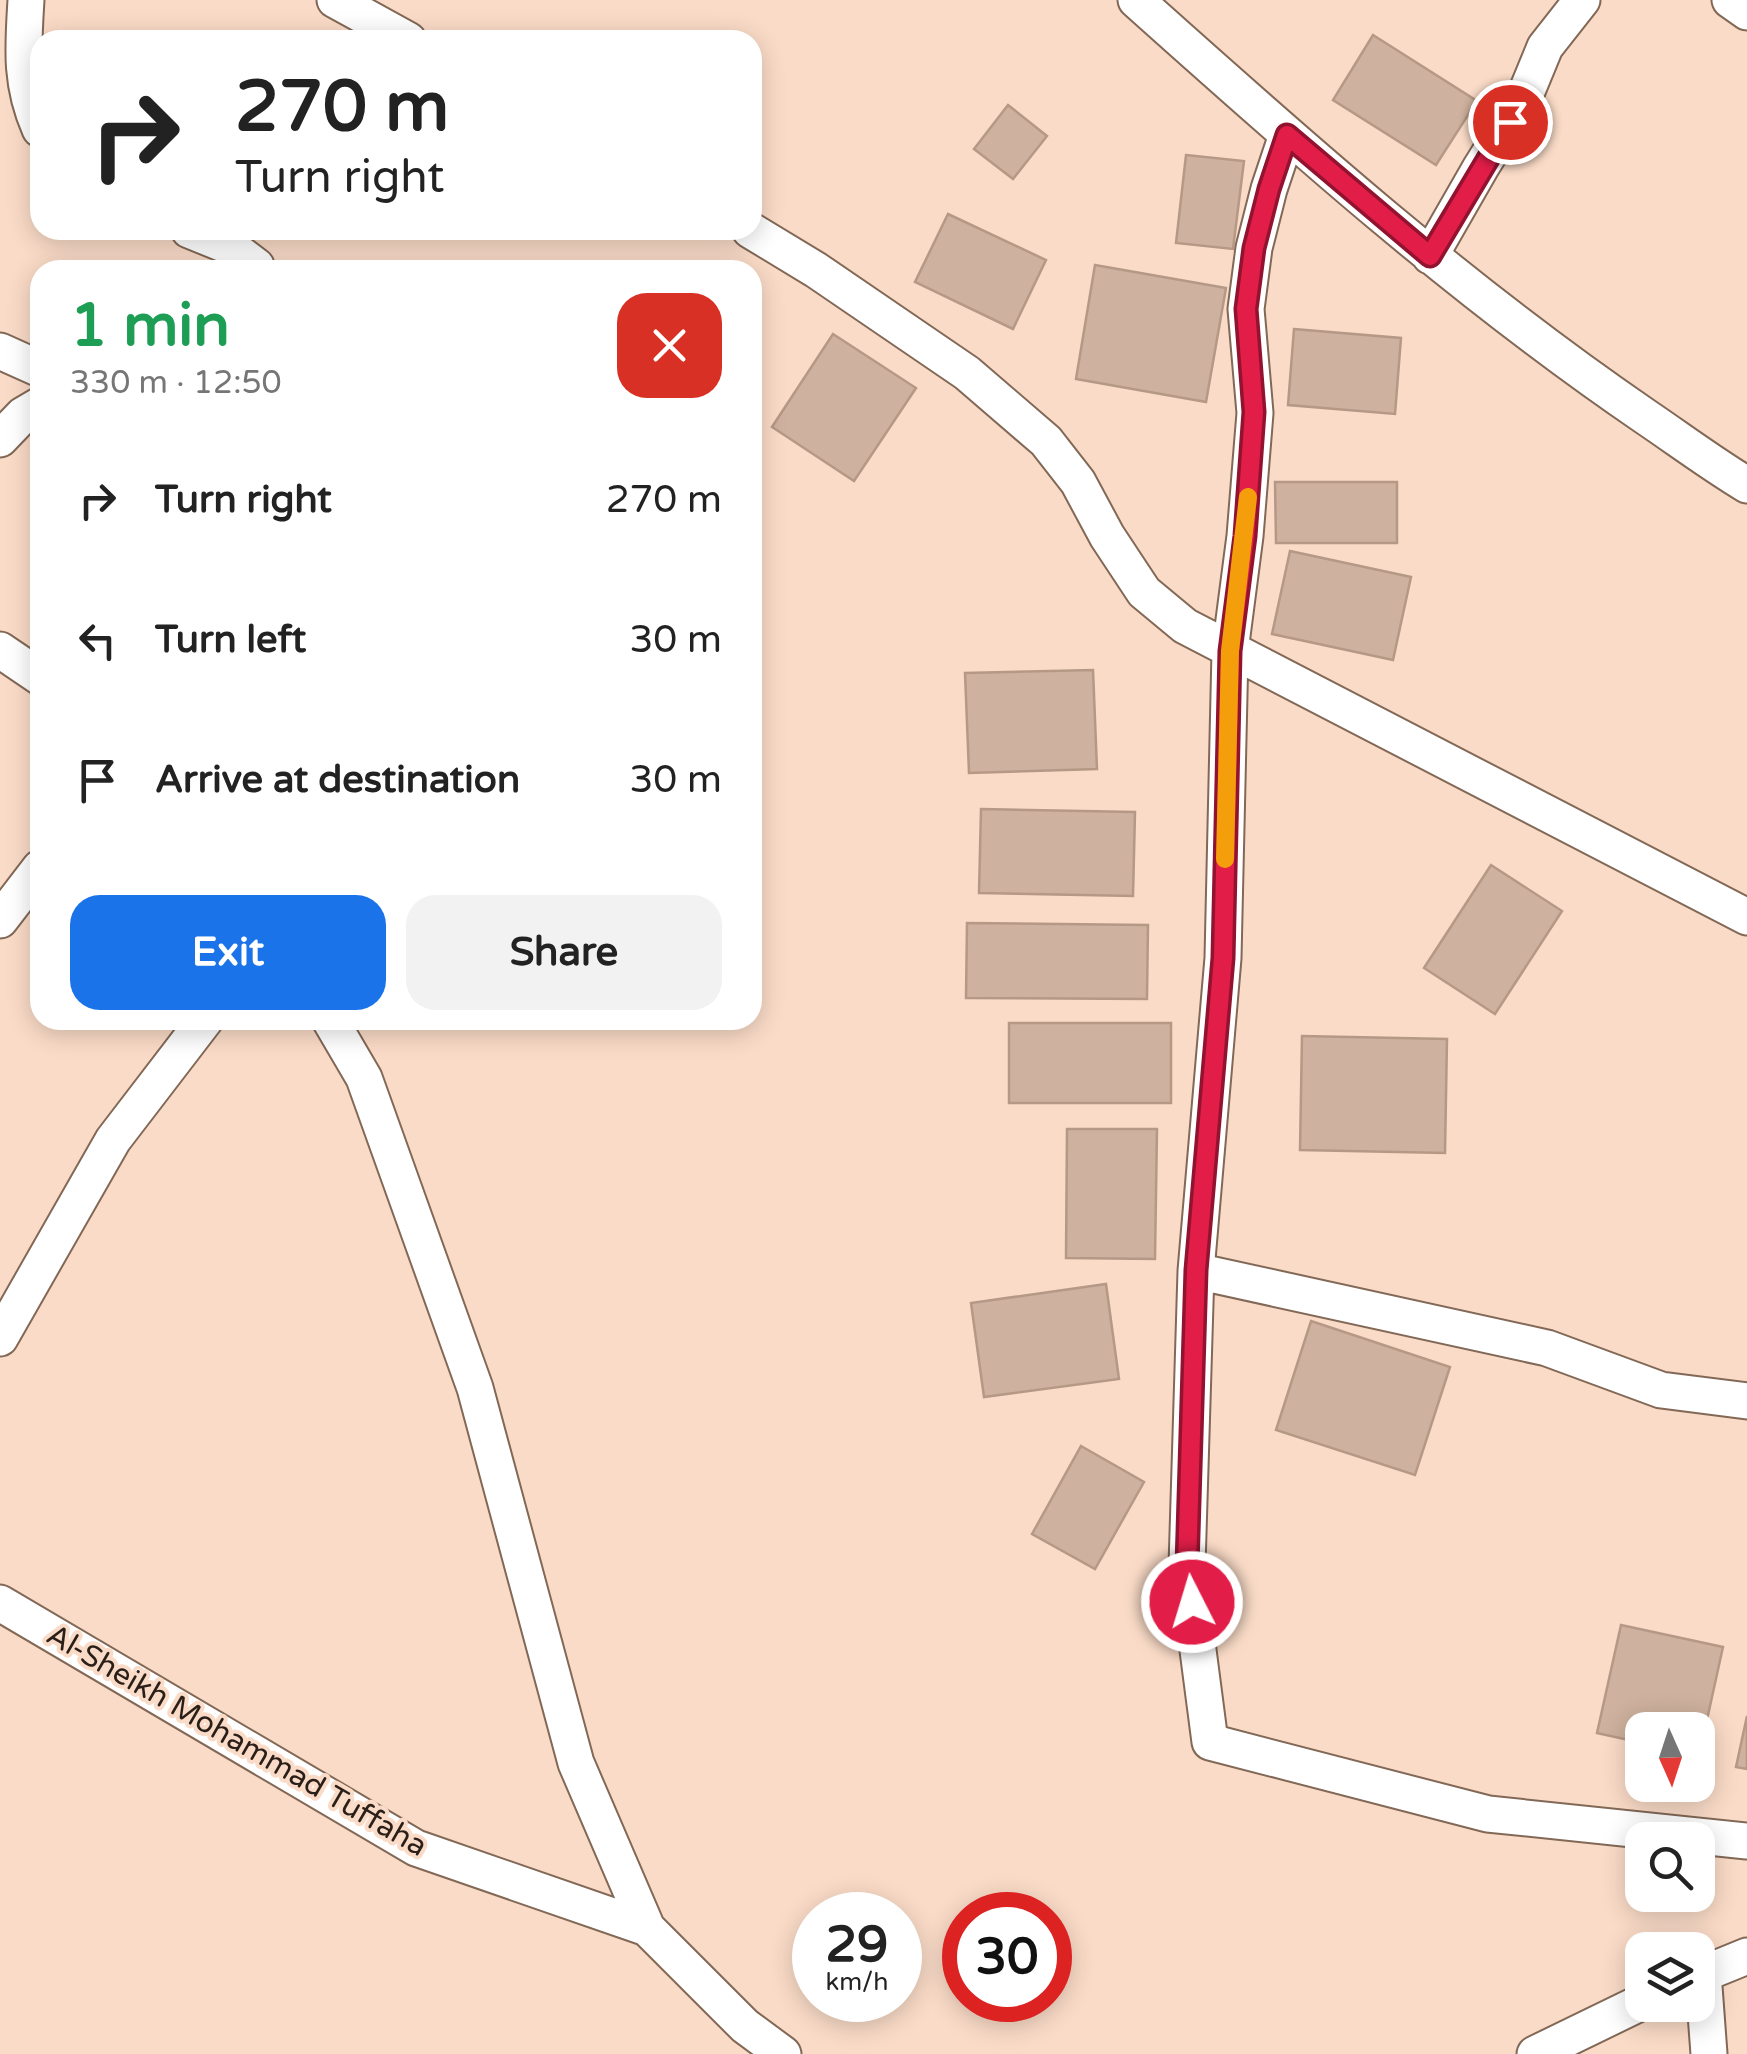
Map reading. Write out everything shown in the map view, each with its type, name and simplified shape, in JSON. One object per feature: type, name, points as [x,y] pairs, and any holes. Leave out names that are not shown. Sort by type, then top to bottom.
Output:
[{"type":"street","points":[[26,0],[23,50],[30,106]]},
{"type":"street","points":[[335,0],[390,30]]},
{"type":"street","points":[[1136,0],[1430,256],[1575,369],[1747,485]]},
{"type":"street","points":[[1430,256],[1524,98],[1546,47],[1582,0]]},
{"type":"street","points":[[1730,0],[1747,12]]},
{"type":"street","points":[[1287,135],[1254,248],[1246,309],[1254,412],[1245,536],[1230,651],[1223,958],[1196,1270],[1187,1566],[1210,1742],[1488,1814],[1747,1841]]},
{"type":"street","points":[[762,237],[967,373],[1046,441],[1078,482],[1144,592],[1185,626],[1747,917]]},
{"type":"street","points":[[214,240],[248,260]]},
{"type":"street","points":[[0,351],[30,365]]},
{"type":"street","points":[[0,438],[30,411]]},
{"type":"street","points":[[0,650],[30,670]]},
{"type":"street","points":[[0,920],[30,881]]},
{"type":"street","points":[[0,1338],[112,1140],[197,1030]]},
{"type":"street","points":[[336,1030],[364,1078],[475,1388],[576,1763],[647,1928],[746,2026],[783,2054]]},
{"type":"street","points":[[1196,1270],[1547,1348],[1661,1390],[1747,1401]]},
{"type":"street","name":"Al-Sheikh Mohammad Tuffaha","points":[[0,1602],[416,1848],[647,1928]]},
{"type":"street","points":[[1715,1968],[1747,1956]]},
{"type":"street","points":[[1534,2054],[1625,2010]]},
{"type":"street","points":[[1705,2022],[1709,2054]]},
{"type":"building","points":[[1373,35],[1477,101],[1436,165],[1333,100]]},
{"type":"building","points":[[1008,105],[1047,136],[1013,179],[974,149]]},
{"type":"building","points":[[1186,155],[1244,161],[1233,249],[1176,243]]},
{"type":"building","points":[[948,214],[1046,260],[1013,329],[915,282]]},
{"type":"building","points":[[1095,265],[1226,288],[1206,402],[1076,379]]},
{"type":"building","points":[[1294,329],[1401,338],[1395,414],[1288,405]]},
{"type":"building","points":[[833,334],[916,388],[854,481],[772,427]]},
{"type":"building","points":[[1275,482],[1397,482],[1397,543],[1276,543]]},
{"type":"building","points":[[1290,551],[1411,577],[1393,660],[1272,634]]},
{"type":"building","points":[[1093,670],[1097,769],[969,773],[965,673]]},
{"type":"building","points":[[981,809],[1135,812],[1133,896],[979,893]]},
{"type":"building","points":[[1491,865],[1562,911],[1495,1014],[1424,968]]},
{"type":"building","points":[[967,923],[1148,925],[1147,999],[966,998]]},
{"type":"building","points":[[1009,1023],[1171,1023],[1171,1103],[1009,1103]]},
{"type":"building","points":[[1302,1036],[1447,1039],[1445,1153],[1300,1150]]},
{"type":"building","points":[[1067,1129],[1157,1129],[1155,1259],[1066,1258]]},
{"type":"building","points":[[1106,1284],[1119,1379],[984,1397],[971,1303]]},
{"type":"building","points":[[1311,1321],[1450,1367],[1415,1475],[1276,1430]]},
{"type":"building","points":[[1081,1446],[1144,1482],[1095,1569],[1032,1534]]},
{"type":"building","points":[[1621,1625],[1723,1647],[1709,1712],[1625,1712],[1625,1739],[1597,1733]]},
{"type":"building","points":[[1747,1716],[1747,1769],[1736,1767]]},
{"type":"slow traffic","points":[[1225,859],[1230,651],[1248,497]]},
{"type":"route","points":[[1192,1602],[1187,1566],[1196,1270],[1223,958],[1230,651],[1245,536],[1254,412],[1246,309],[1254,248],[1287,135],[1430,256],[1510,122]]}]
